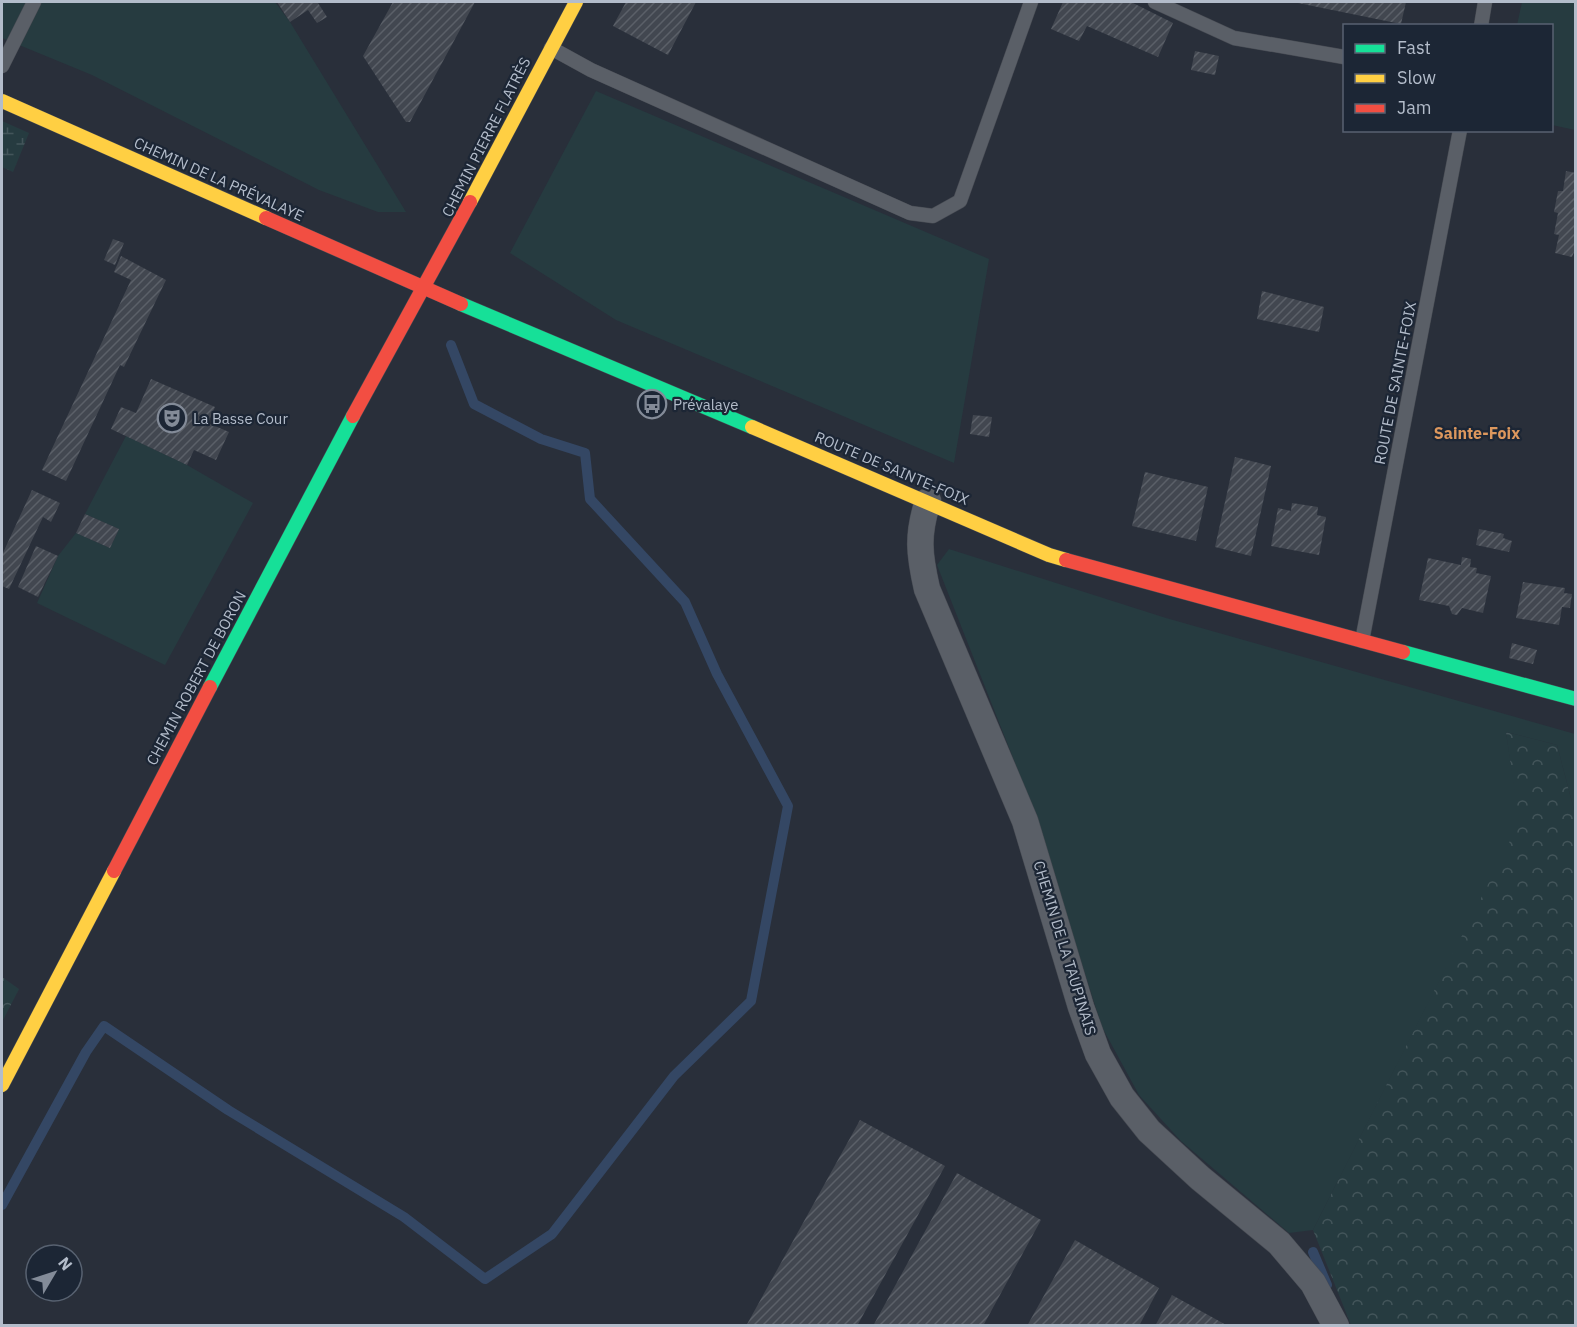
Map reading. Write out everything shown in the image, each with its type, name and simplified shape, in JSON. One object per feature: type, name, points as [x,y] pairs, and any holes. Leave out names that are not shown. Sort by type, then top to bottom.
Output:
[{"type":"street","name":"CHEMIN PIERRE FLATRÈS","points":[[423,287],[451,240],[576,2]]},
{"type":"street","name":"CHEMIN DE LA PRÉVALAYE","points":[[2,101],[423,287]]},
{"type":"street","name":"ROUTE DE SAINTE-FOIX","points":[[423,287],[928,501],[1049,555],[1575,699]]},
{"type":"street","name":"CHEMIN ROBERT DE BORON","points":[[2,1085],[344,432],[423,287]]},
{"type":"street","name":"CHEMIN DE LA TAUPINAIS","points":[[928,501],[920,527],[919,555],[927,589],[1025,821],[1081,1007],[1098,1054],[1122,1097],[1149,1131],[1200,1178],[1279,1243],[1313,1283],[1336,1326]]},
{"type":"lane","points":[[2,66],[34,2]]},
{"type":"lane","points":[[551,48],[591,70],[910,213],[933,216],[960,201],[1031,2]]},
{"type":"lane","points":[[1155,2],[1234,38],[1343,57]]},
{"type":"lane","points":[[1480,24],[1485,2]]},
{"type":"lane","name":"ROUTE DE SAINTE-FOIX","points":[[1362,642],[1460,132]]},
{"type":"green space","points":[[2,2],[275,2],[290,22],[406,212],[378,212],[319,190],[92,75],[2,38]]},
{"type":"green space","points":[[1522,2],[1575,2],[1575,130],[1553,125],[1553,24],[1517,24]]},
{"type":"green space","points":[[596,91],[989,259],[954,463],[616,320],[510,253]]},
{"type":"green space","points":[[2,121],[29,133],[13,172],[2,167]]},
{"type":"green space","name":"La Basse Cour","points":[[126,436],[187,465],[253,503],[165,665],[37,603],[58,556],[76,533],[110,548],[119,529],[85,514]]},
{"type":"green space","points":[[949,549],[1166,618],[1575,734],[1575,814],[1557,745],[1506,732],[1520,823],[1313,1230],[1289,1233],[1181,1141],[1139,1095],[1102,1027],[1030,801],[937,565]]},
{"type":"green space","points":[[1506,732],[1557,745],[1575,814],[1575,1325],[1351,1325],[1313,1230],[1519,823]]},
{"type":"green space","points":[[2,977],[19,989],[2,1022]]},
{"type":"building","points":[[277,2],[320,2],[318,3],[327,17],[317,23],[308,10],[290,22]]},
{"type":"building","points":[[393,2],[475,2],[410,122],[406,122],[363,56]]},
{"type":"building","points":[[626,2],[696,2],[668,55],[613,26]]},
{"type":"building","points":[[1063,2],[1131,2],[1173,23],[1158,57],[1087,26],[1079,41],[1051,29]]},
{"type":"building","points":[[1293,2],[1406,2],[1401,24]]},
{"type":"building","points":[[1195,51],[1219,56],[1215,75],[1191,70]]},
{"type":"building","points":[[1566,171],[1576,173],[1576,247],[1572,257],[1555,253],[1559,235],[1554,234],[1558,213],[1554,212],[1558,191],[1563,191]]},
{"type":"building","points":[[113,239],[124,243],[115,265],[104,260]]},
{"type":"building","points":[[121,256],[166,280],[124,367],[120,365],[66,481],[42,470],[131,280],[114,272]]},
{"type":"building","points":[[1262,291],[1324,307],[1319,332],[1257,319]]},
{"type":"building","name":"La Basse Cour","points":[[151,379],[215,407],[208,423],[229,432],[216,460],[194,450],[187,465],[111,429],[121,407],[136,413]]},
{"type":"building","points":[[973,415],[992,417],[989,437],[970,434]]},
{"type":"building","points":[[1235,457],[1271,466],[1251,556],[1215,547]]},
{"type":"building","points":[[1145,472],[1208,487],[1196,541],[1132,526]]},
{"type":"building","points":[[32,490],[60,503],[51,522],[43,517],[9,589],[2,586],[2,555]]},
{"type":"building","points":[[1292,503],[1318,507],[1317,515],[1326,517],[1319,555],[1271,546],[1278,508],[1291,511]]},
{"type":"building","points":[[85,514],[119,529],[110,548],[76,533]]},
{"type":"building","points":[[1479,529],[1504,534],[1503,538],[1512,541],[1509,552],[1476,545]]},
{"type":"building","points":[[36,546],[58,556],[38,597],[18,587]]},
{"type":"building","points":[[1462,557],[1471,559],[1470,567],[1477,568],[1476,573],[1491,576],[1483,613],[1462,608],[1457,615],[1452,614],[1449,606],[1419,600],[1428,558],[1461,565]]},
{"type":"building","points":[[1523,582],[1565,588],[1564,593],[1572,594],[1570,608],[1562,607],[1559,625],[1516,618]]},
{"type":"building","points":[[1512,643],[1537,650],[1533,664],[1509,658]]},
{"type":"building","points":[[860,1120],[945,1166],[857,1326],[746,1326]]},
{"type":"building","points":[[957,1173],[1041,1220],[983,1326],[873,1326]]},
{"type":"building","points":[[1075,1240],[1159,1288],[1139,1326],[1027,1326]]},
{"type":"building","points":[[1172,1295],[1228,1326],[1155,1326]]},
{"type":"waterway","points":[[2,1205],[86,1052],[104,1026],[228,1110],[404,1217],[485,1279],[552,1234],[674,1076],[751,1001],[788,806],[717,674],[685,602],[590,499],[585,453],[541,439],[474,404],[451,345]]},
{"type":"waterway","points":[[1313,1252],[1327,1285]]},
{"type":"traffic: fast","points":[[461,304],[752,427]]},
{"type":"traffic: fast","points":[[210,687],[353,416]]},
{"type":"traffic: fast","points":[[1403,652],[1576,699]]},
{"type":"traffic: slow","points":[[470,202],[576,2]]},
{"type":"traffic: slow","points":[[2,101],[266,218]]},
{"type":"traffic: slow","points":[[752,427],[1049,555],[1066,560]]},
{"type":"traffic: slow","points":[[2,1085],[114,871]]},
{"type":"traffic: jam","points":[[353,416],[470,202]]},
{"type":"traffic: jam","points":[[266,218],[461,304]]},
{"type":"traffic: jam","points":[[1066,560],[1403,652]]},
{"type":"traffic: jam","points":[[114,871],[210,687]]},
{"type":"place","name":"Prévalaye","points":[[652,404]]},
{"type":"place","name":"La Basse Cour","points":[[172,418]]},
{"type":"district","name":"Sainte-Foix","points":[[1477,433]]}]
